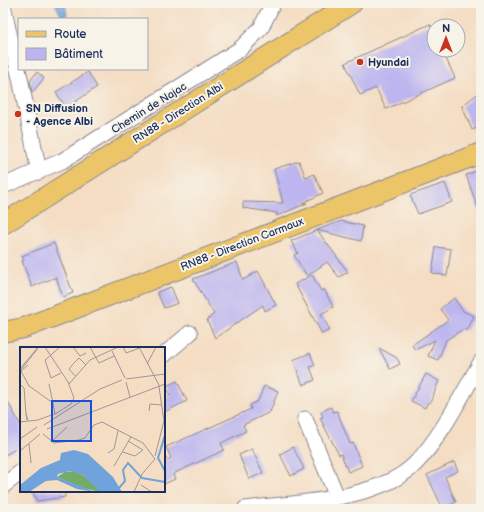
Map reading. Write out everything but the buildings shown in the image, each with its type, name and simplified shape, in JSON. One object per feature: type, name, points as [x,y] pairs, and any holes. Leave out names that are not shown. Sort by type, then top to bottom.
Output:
[{"type":"main road","name":"RN88 - Direction Albi","points":[[3,224],[352,3]]},
{"type":"main road","name":"RN88 - Direction Carmaux","points":[[3,332],[24,328],[481,153]]},
{"type":"street","name":"Chemin de Najac","points":[[3,186],[39,172],[69,157],[240,49],[261,28],[273,3]]},
{"type":"street","points":[[3,4],[5,23],[20,78],[39,172]]},
{"type":"street","points":[[165,354],[190,333]]},
{"type":"street","points":[[245,509],[337,497],[369,490],[397,477],[415,464],[440,432],[481,362]]},
{"type":"street","points":[[304,419],[337,497]]},
{"type":"street","points":[[3,486],[20,473]]},
{"type":"water","points":[[55,3],[65,3],[67,15],[61,16]]},
{"type":"place","name":"Hyundai","points":[[360,62]]},
{"type":"place","name":"SN Diffusion - Agence Albi","points":[[18,114]]}]
